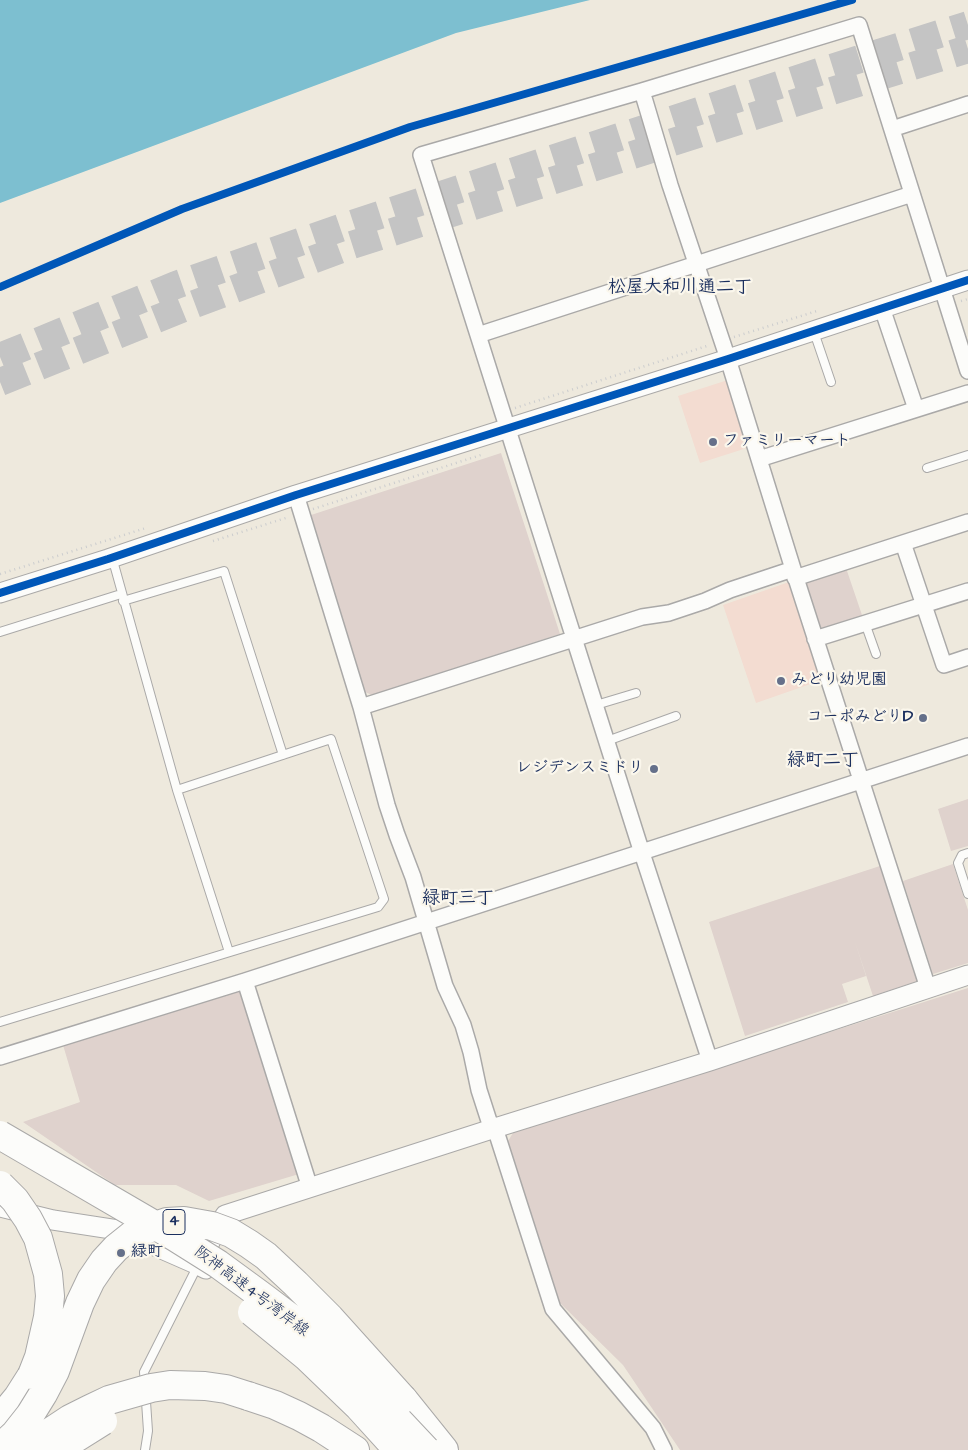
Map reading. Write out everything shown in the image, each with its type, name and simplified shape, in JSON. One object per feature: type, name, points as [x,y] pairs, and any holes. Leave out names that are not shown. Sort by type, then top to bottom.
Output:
[{"type":"highway","name":"阪神高速4号湾岸線","points":[[0,1135],[175,1237],[218,1264],[259,1294],[296,1322],[340,1362],[426,1450]]},
{"type":"highway","name":"阪神高速4号湾岸線","points":[[0,1157],[149,1242],[208,1280],[261,1318],[307,1357],[353,1401],[398,1450]]},
{"type":"highway","points":[[0,1185],[15,1200],[38,1238],[48,1274],[50,1296],[48,1317],[39,1357],[32,1375],[18,1397],[0,1419]]},
{"type":"highway","name":"4","points":[[0,1448],[25,1422],[43,1394],[55,1371],[80,1303],[104,1261],[131,1236],[167,1222],[184,1221],[212,1226],[231,1233],[266,1256],[330,1318],[403,1399],[444,1450]]},
{"type":"highway","points":[[23,1450],[70,1419],[109,1400],[151,1388],[170,1385],[226,1389],[275,1405],[321,1428],[355,1450]]},
{"type":"highway","points":[[60,1450],[99,1423],[131,1408],[170,1394],[207,1390],[248,1396]]},
{"type":"street","points":[[710,1061],[642,853],[421,156],[859,25],[968,371]]},
{"type":"street","points":[[642,91],[670,185],[728,359],[794,574],[928,988]]},
{"type":"street","points":[[892,129],[968,104]]},
{"type":"street","points":[[478,335],[912,194]]},
{"type":"street","points":[[0,594],[296,495],[728,359],[968,280]]},
{"type":"street","points":[[882,308],[916,410]]},
{"type":"street","points":[[759,459],[968,393]]},
{"type":"street","points":[[296,495],[361,707],[387,804],[413,877],[446,986],[466,1034],[479,1090],[490,1121],[495,1128],[553,1309],[653,1428],[664,1450]]},
{"type":"street","points":[[361,707],[642,617],[669,613],[730,590],[903,543],[968,522]]},
{"type":"street","points":[[903,543],[944,665],[968,657]]},
{"type":"street","points":[[815,639],[968,591]]},
{"type":"street","points":[[0,1056],[245,981],[968,746]]},
{"type":"street","points":[[198,1265],[225,1215],[710,1061],[968,975]]},
{"type":"street","points":[[245,981],[310,1188]]},
{"type":"street","points":[[0,1207],[53,1220],[118,1230],[198,1265],[248,1295],[316,1349],[371,1404],[411,1450]]},
{"type":"lane","points":[[814,330],[831,382]]},
{"type":"lane","points":[[927,468],[968,455]]},
{"type":"lane","points":[[112,557],[177,790],[230,952]]},
{"type":"lane","points":[[0,632],[224,571],[283,755]]},
{"type":"lane","points":[[866,623],[876,654]]},
{"type":"lane","points":[[596,705],[636,693]]},
{"type":"lane","points":[[607,741],[676,716]]},
{"type":"lane","points":[[0,1022],[378,907],[384,899],[332,739],[177,790]]},
{"type":"lane","points":[[968,853],[962,855],[958,863],[968,894]]},
{"type":"lane","points":[[144,1450],[148,1431],[144,1372],[198,1265]]},
{"type":"path","points":[[0,287],[182,209],[410,127],[852,0]]},
{"type":"shaded area","points":[[728,380],[750,447],[700,463],[678,396]]},
{"type":"shaded area","points":[[501,453],[560,634],[372,695],[365,692],[308,516]]},
{"type":"shaded area","points":[[845,565],[863,618],[818,633],[800,580]]},
{"type":"shaded area","points":[[789,582],[822,680],[756,703],[723,605]]},
{"type":"shaded area","points":[[968,799],[968,846],[951,851],[938,809]]},
{"type":"shaded area","points":[[953,864],[968,910],[968,963],[933,974],[903,881]]},
{"type":"shaded area","points":[[883,865],[921,980],[873,996],[854,939],[866,976],[842,984],[848,1002],[745,1036],[709,922]]},
{"type":"shaded area","points":[[968,988],[968,1450],[680,1450],[623,1365],[560,1303],[508,1141],[513,1133]]},
{"type":"shaded area","points":[[241,989],[299,1174],[209,1201],[176,1185],[115,1185],[23,1122],[80,1102],[63,1045]]},
{"type":"water","points":[[0,0],[590,0],[456,33],[0,203]]},
{"type":"tunnel","points":[[0,357],[176,285],[349,225],[968,25]]},
{"type":"tunnel","points":[[0,382],[184,308],[352,245],[968,49]]},
{"type":"cycle path","points":[[0,287],[182,209],[410,127],[852,0]]},
{"type":"cycle path","points":[[0,593],[108,559],[296,495],[728,359],[968,280]]},
{"type":"place","name":"ファミリーマート","points":[[713,442]]},
{"type":"place","name":"みどり幼児園","points":[[781,681]]},
{"type":"place","name":"コーポみどりD","points":[[923,718]]},
{"type":"place","name":"レジデンスミドリ","points":[[654,769]]},
{"type":"place","name":"緑町","points":[[121,1253]]},
{"type":"district","name":"松屋大和川通二丁","points":[[680,288]]},
{"type":"district","name":"緑町二丁","points":[[823,761]]},
{"type":"district","name":"緑町三丁","points":[[458,899]]}]
